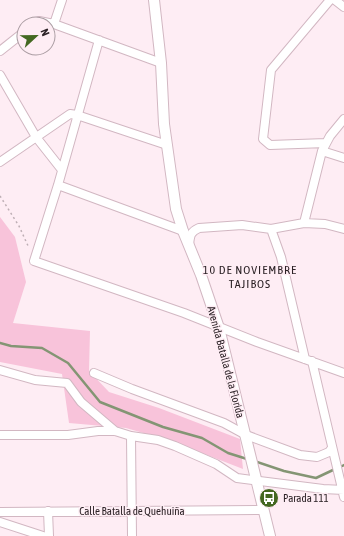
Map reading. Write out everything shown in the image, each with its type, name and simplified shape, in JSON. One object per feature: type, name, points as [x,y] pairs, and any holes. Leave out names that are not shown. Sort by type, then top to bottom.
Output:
[{"type":"street","points":[[56,18],[62,0]]},
{"type":"street","name":"Avenida Batalla de la Florida","points":[[154,0],[161,63],[164,124],[176,209],[219,328],[270,536]]},
{"type":"street","points":[[326,143],[270,145],[263,139],[271,70],[330,0]]},
{"type":"street","points":[[335,0],[344,8]]},
{"type":"street","points":[[56,25],[161,63]]},
{"type":"street","points":[[0,51],[16,38]]},
{"type":"street","points":[[98,40],[58,185],[34,261],[184,313],[219,328],[344,373]]},
{"type":"street","points":[[0,75],[36,137],[62,170]]},
{"type":"street","points":[[0,162],[70,114],[167,145]]},
{"type":"street","points":[[304,223],[322,151],[330,136],[344,119]]},
{"type":"street","points":[[322,151],[344,158]]},
{"type":"street","points":[[58,185],[183,231]]},
{"type":"street","points":[[189,246],[190,235],[198,228],[242,225],[271,229],[304,223],[325,224],[344,229]]},
{"type":"street","points":[[0,435],[68,435],[98,431],[115,431],[131,436],[158,440],[216,464],[237,478],[343,492],[281,257],[271,229]]},
{"type":"street","points":[[0,370],[35,380],[67,383],[81,402],[115,431]]},
{"type":"street","points":[[94,372],[132,389],[224,423],[246,435],[300,455],[323,455],[329,452],[332,448]]},
{"type":"street","points":[[131,436],[132,536]]},
{"type":"street","name":"Calle Batalla de Quehuiña","points":[[0,512],[264,510]]},
{"type":"street","points":[[48,511],[49,536]]},
{"type":"street","points":[[0,522],[42,536]]},
{"type":"path","points":[[0,196],[20,226],[34,261]]},
{"type":"shaded area","points":[[0,217],[15,237],[26,282],[13,323],[90,331],[89,371],[109,392],[159,408],[240,439],[243,469],[171,441],[126,428],[69,423],[62,374],[0,362]]},
{"type":"waterway","points":[[0,343],[11,346],[42,348],[68,363],[100,402],[163,427],[202,438],[228,453],[247,459]]},
{"type":"waterway","points":[[254,461],[284,471],[316,478],[333,470]]},
{"type":"place","name":"Parada 111","points":[[269,498]]},
{"type":"district","name":"10 DE NOVIEMBRE TAJIBOS","points":[[250,277]]}]
